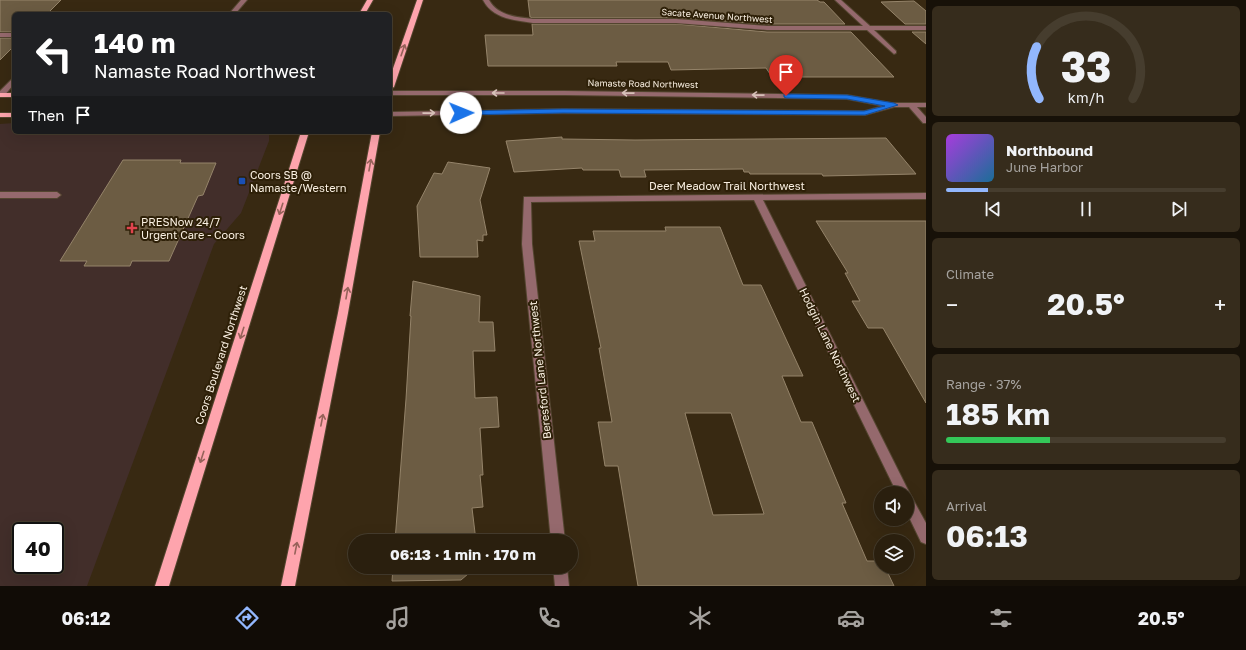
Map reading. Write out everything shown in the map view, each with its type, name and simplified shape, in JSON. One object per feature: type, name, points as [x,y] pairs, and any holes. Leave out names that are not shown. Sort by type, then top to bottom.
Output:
[{"type":"main road","points":[[363,12],[370,0]]},
{"type":"main road","points":[[392,80],[420,0]]},
{"type":"main road","points":[[0,95],[12,95]]},
{"type":"main road","points":[[0,115],[12,115]]},
{"type":"main road","name":"Coors Boulevard Northwest","points":[[162,586],[304,134]]},
{"type":"main road","points":[[288,586],[343,313],[376,134]]},
{"type":"street","points":[[234,12],[244,0]]},
{"type":"street","name":"Sacate Avenue Northwest","points":[[486,0],[496,12],[517,19],[533,21],[676,21],[767,28],[926,28]]},
{"type":"street","points":[[838,0],[894,52]]},
{"type":"street","points":[[0,35],[12,35]]},
{"type":"street","points":[[0,95],[12,82]]},
{"type":"street","name":"Namaste Road Northwest","points":[[392,93],[565,92],[847,97],[894,105],[926,105]]},
{"type":"street","name":"Namaste Road Northwest","points":[[392,114],[563,111],[865,113],[894,105]]},
{"type":"street","points":[[911,105],[926,121]]},
{"type":"street","points":[[0,195],[57,195]]},
{"type":"street","name":"Deer Meadow Trail Northwest","points":[[527,199],[926,196]]},
{"type":"street","name":"Hodgin Lane Northwest","points":[[757,197],[901,486]]},
{"type":"street","name":"Beresford Lane Northwest","points":[[527,199],[527,244],[557,534]]},
{"type":"street","points":[[914,513],[926,537]]},
{"type":"street","points":[[561,574],[562,586]]},
{"type":"shaded area","points":[[12,123],[12,134],[269,135],[269,141],[241,213],[214,244],[87,586],[0,586],[0,124]]},
{"type":"building","points":[[0,0],[61,0],[49,12],[12,12],[12,32],[0,32]]},
{"type":"building","points":[[528,0],[817,0],[824,2],[845,24],[767,24],[676,18],[533,18],[530,17]]},
{"type":"building","points":[[914,1],[926,11],[926,24],[905,24],[881,2]]},
{"type":"building","points":[[532,24],[676,24],[767,32],[851,32],[894,77],[772,77],[766,68],[671,70],[668,62],[616,62],[617,66],[488,66],[485,35],[533,35]]},
{"type":"building","points":[[912,32],[926,32],[926,44]]},
{"type":"building","points":[[0,38],[12,38],[12,48],[0,60]]},
{"type":"building","points":[[562,137],[562,139],[635,140],[886,138],[916,174],[823,176],[822,174],[750,174],[749,172],[744,172],[743,169],[644,170],[646,177],[621,177],[619,170],[583,170],[582,168],[514,172],[506,141]]},
{"type":"building","name":"PRESNow 24/7 Urgent Care - Coors","points":[[123,160],[181,160],[180,163],[216,163],[203,195],[198,196],[169,261],[132,261],[130,266],[84,266],[87,261],[60,261]]},
{"type":"building","points":[[448,162],[490,168],[480,200],[487,235],[483,235],[483,241],[477,240],[478,257],[420,257],[417,206],[434,173],[442,174]]},
{"type":"building","points":[[816,221],[926,221],[926,403],[883,328],[868,328],[852,301],[860,301],[845,273],[848,273]]},
{"type":"building","points":[[665,227],[720,227],[743,285],[761,285],[803,376],[782,376],[801,422],[812,422],[846,503],[842,503],[867,561],[874,561],[874,574],[888,574],[894,586],[638,586],[618,466],[605,466],[598,422],[612,422],[599,348],[601,348],[579,241],[595,241],[593,231],[666,231]],"holes":[[[685,413],[731,413],[764,514],[713,515]]]},
{"type":"building","points":[[413,281],[480,296],[479,322],[493,322],[495,351],[473,351],[475,398],[497,397],[499,427],[480,428],[483,475],[480,475],[483,507],[472,508],[475,534],[396,534],[406,399]]},
{"type":"building","points":[[392,574],[468,574],[461,580],[392,581]]},
{"type":"place","name":"Coors SB @ Namaste/Western","points":[[242,181]]},
{"type":"place","name":"PRESNow 24/7 Urgent Care - Coors","points":[[132,228]]},
{"type":"route","points":[[461,113],[563,111],[865,113],[894,105],[847,97],[786,96]]}]
